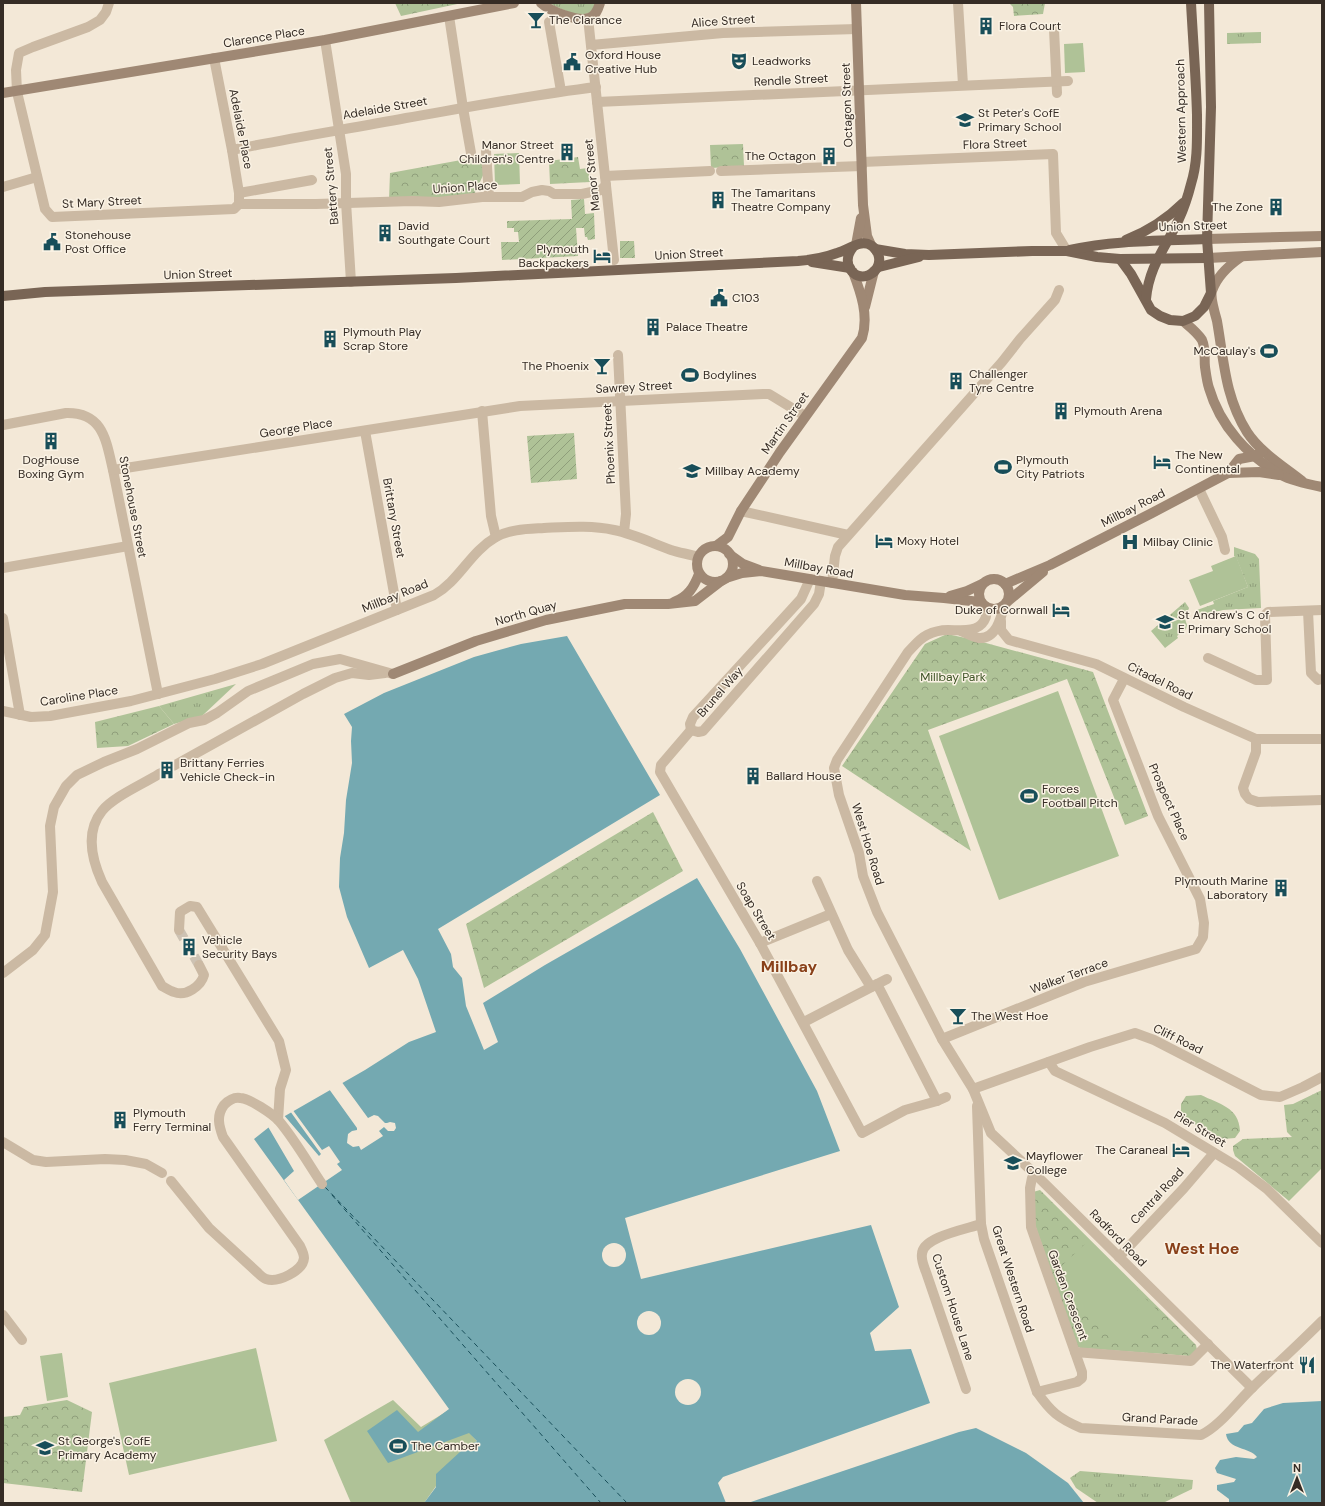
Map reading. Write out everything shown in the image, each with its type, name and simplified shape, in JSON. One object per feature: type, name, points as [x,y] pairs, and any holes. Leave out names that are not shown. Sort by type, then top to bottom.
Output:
[{"type":"main road","name":"Western Approach","points":[[1157,259],[1179,219],[1195,170],[1197,152],[1196,98],[1191,3]]},
{"type":"main road","points":[[1120,259],[1131,274],[1151,310],[1170,320],[1183,321],[1195,316],[1204,307],[1211,293],[1207,239],[1211,107],[1208,3]]},
{"type":"main road","points":[[1111,244],[1121,242],[1145,232],[1172,214],[1186,200]]},
{"type":"main road","name":"Union Street","points":[[1066,251],[1090,246],[1111,244],[1207,239]]},
{"type":"main road","points":[[862,244],[873,247],[879,254],[880,260],[876,269],[869,275],[861,276],[851,270],[847,259],[849,252],[855,246],[862,244]]},
{"type":"main road","name":"Union Street","points":[[3,296],[46,292],[351,282],[805,260],[822,258],[855,246]]},
{"type":"main road","name":"Union Street","points":[[873,247],[905,254],[929,255],[1009,251],[1066,251],[1097,257],[1120,259],[1208,258]]},
{"type":"main road","name":"Union Street","points":[[876,269],[929,255]]},
{"type":"main road","points":[[1146,299],[1147,284],[1157,259]]},
{"type":"main road","name":"Union Street","points":[[805,260],[851,270]]},
{"type":"street","name":"St Mary Street","points":[[109,3],[106,12],[100,20],[88,27],[19,53],[16,70],[17,92],[45,209],[52,217],[234,209],[239,204]]},
{"type":"street","name":"Clarence Place","points":[[3,93],[17,92],[325,40],[514,3]]},
{"type":"street","points":[[541,3],[566,16],[579,19],[588,18],[597,11],[600,3]]},
{"type":"street","name":"Octagon Street","points":[[856,3],[863,205],[867,236],[873,247]]},
{"type":"street","points":[[958,3],[963,85]]},
{"type":"street","points":[[449,16],[471,153]]},
{"type":"street","name":"Manor Street","points":[[588,18],[614,260]]},
{"type":"street","points":[[549,22],[560,91],[596,87]]},
{"type":"street","name":"Alice Street","points":[[591,46],[723,33],[857,29]]},
{"type":"street","points":[[1054,29],[1062,81],[1057,93]]},
{"type":"street","name":"Battery Street","points":[[325,40],[346,174],[346,202],[351,282]]},
{"type":"street","name":"Adelaide Place","points":[[214,58],[232,150],[239,193],[239,204]]},
{"type":"street","name":"Rendle Street","points":[[597,102],[1062,81]]},
{"type":"street","name":"Adelaide Street","points":[[232,150],[322,132],[560,91]]},
{"type":"street","points":[[486,151],[489,197]]},
{"type":"street","name":"Flora Street","points":[[721,171],[1053,154],[1056,233],[1066,251]]},
{"type":"street","points":[[606,181],[710,171]]},
{"type":"street","points":[[3,187],[38,177]]},
{"type":"street","points":[[239,193],[312,180]]},
{"type":"street","name":"Union Place","points":[[346,202],[439,202],[489,197],[522,197],[532,192],[542,190],[549,191],[554,194],[582,194],[601,190],[606,181]]},
{"type":"street","points":[[239,204],[316,204],[346,202]]},
{"type":"street","name":"Octagon Street","points":[[855,246],[863,205]]},
{"type":"street","name":"Union Street","points":[[1207,239],[1322,236]]},
{"type":"street","name":"Union Street","points":[[1208,258],[1322,252]]},
{"type":"street","points":[[1241,257],[1231,264],[1221,275],[1211,293],[1228,389],[1235,409],[1259,453],[1282,476]]},
{"type":"street","name":"Martin Street","points":[[864,311],[876,269]]},
{"type":"street","name":"Martin Street","points":[[716,546],[728,536],[741,511],[780,452],[862,338],[864,329],[864,311],[861,295],[851,270]]},
{"type":"street","points":[[832,583],[835,556],[838,547],[1002,362],[1054,300],[1059,290]]},
{"type":"street","points":[[1183,321],[1202,340],[1205,349],[1205,367],[1213,401],[1230,431],[1240,442],[1302,481]]},
{"type":"street","name":"Phoenix Street","points":[[618,355],[626,514],[624,532]]},
{"type":"street","name":"Sawrey Street","points":[[482,411],[520,406],[769,394],[805,416]]},
{"type":"street","points":[[482,411],[491,516],[496,537]]},
{"type":"street","name":"George Place","points":[[113,470],[482,411]]},
{"type":"street","name":"Stonehouse Street","points":[[3,425],[66,413],[84,414],[99,427],[103,434],[113,470],[158,694]]},
{"type":"street","name":"Brittany Street","points":[[365,430],[398,610]]},
{"type":"street","points":[[1240,442],[1239,459],[1259,453]]},
{"type":"street","name":"Millbay Road","points":[[1005,584],[1050,565],[1199,489],[1228,473],[1239,459]]},
{"type":"street","name":"Millbay Road","points":[[1228,473],[1259,472],[1282,476],[1322,487]]},
{"type":"street","points":[[1199,489],[1222,537],[1225,550]]},
{"type":"street","points":[[741,511],[848,536]]},
{"type":"street","name":"Millbay Road","points":[[158,694],[244,671],[398,610],[441,591],[471,557],[483,546],[502,534],[526,530],[583,526],[604,528],[624,532],[673,550],[698,557]]},
{"type":"street","points":[[3,568],[128,546]]},
{"type":"street","points":[[716,546],[721,547],[729,554],[733,564],[730,574],[724,580],[714,583],[707,581],[699,574],[696,568],[698,557],[705,549],[716,546]]},
{"type":"street","name":"Millbay Road","points":[[729,554],[743,564],[761,571],[905,595],[944,598],[982,604]]},
{"type":"street","name":"Millbay Road","points":[[1006,604],[1050,565]]},
{"type":"street","name":"Millbay Road","points":[[724,580],[742,573],[761,571]]},
{"type":"street","points":[[671,604],[683,598],[692,589],[699,574]]},
{"type":"street","name":"Brunel Way","points":[[810,579],[801,598],[693,716],[690,724],[692,730],[698,732],[703,731],[814,604],[819,594],[821,581]]},
{"type":"street","points":[[996,579],[1005,584],[1009,595],[1006,604],[995,610],[989,609],[982,604],[978,594],[982,584],[986,581],[996,579]]},
{"type":"street","name":"North Quay","points":[[393,674],[476,641],[546,620],[625,604],[671,604],[695,601],[724,580]]},
{"type":"street","name":"Millbay Road","points":[[944,598],[967,591],[982,584]]},
{"type":"street","name":"West Hoe Road","points":[[977,1100],[973,1089],[942,1039],[877,912],[863,876],[859,853],[839,796],[834,768],[837,760],[908,652],[926,636],[947,630],[960,631],[974,629],[982,624],[986,618],[987,612],[982,604]]},
{"type":"street","name":"West Hoe Road","points":[[960,631],[979,638],[988,636],[1001,621],[1006,604]]},
{"type":"street","points":[[1208,658],[1256,680],[1266,680],[1265,615],[1268,612],[1322,610]]},
{"type":"street","points":[[1308,611],[1310,673],[1318,680],[1322,680]]},
{"type":"street","points":[[3,618],[20,714]]},
{"type":"street","name":"Citadel Road","points":[[1001,621],[1001,630],[1009,640],[1096,664],[1124,679],[1256,739],[1322,739]]},
{"type":"street","points":[[3,973],[33,950],[45,935],[53,892],[50,845],[51,819],[54,807],[66,786],[77,775],[137,749],[190,723],[204,720],[217,713],[248,691],[314,664],[340,659],[393,674]]},
{"type":"street","points":[[175,765],[303,694],[335,678],[352,673],[364,675],[378,673],[393,674]]},
{"type":"street","name":"Prospect Place","points":[[1124,679],[1113,700],[1158,816],[1200,899],[1204,923],[1203,938]]},
{"type":"street","name":"Caroline Place","points":[[3,711],[31,716],[50,716],[112,705],[158,694]]},
{"type":"street","name":"Soap Street","points":[[692,730],[661,765],[660,772],[760,943],[804,1022],[862,1133],[905,1110],[941,1099],[874,985]]},
{"type":"street","points":[[1256,739],[1256,752],[1243,788],[1249,799],[1258,802],[1322,800]]},
{"type":"street","points":[[159,774],[107,805],[101,812],[96,820],[92,834],[93,856],[102,882],[162,986],[175,993],[186,992],[194,989],[202,982],[204,975],[199,964]]},
{"type":"street","points":[[817,881],[848,950],[874,985]]},
{"type":"street","points":[[179,930],[180,912],[190,906],[197,906],[279,1041],[286,1070],[280,1089],[278,1120]]},
{"type":"street","points":[[760,943],[831,914]]},
{"type":"street","name":"Walker Terrace","points":[[942,1039],[1084,982],[1196,949],[1203,938]]},
{"type":"street","points":[[804,1022],[887,979]]},
{"type":"street","name":"Cliff Road","points":[[973,1089],[1090,1047],[1136,1033],[1154,1040],[1261,1095],[1280,1097],[1322,1077]]},
{"type":"street","name":"Pier Street","points":[[1049,1062],[1055,1072],[1165,1122],[1238,1167],[1267,1189],[1322,1243]]},
{"type":"street","points":[[171,1181],[210,1228],[258,1274],[266,1279],[277,1280],[286,1277],[299,1268],[303,1262],[304,1256],[300,1246],[223,1137],[219,1127],[219,1118],[221,1110],[226,1103],[239,1097],[247,1099],[278,1120],[322,1184]]},
{"type":"street","name":"Radford Road","points":[[977,1100],[991,1133],[1035,1174],[1252,1388]]},
{"type":"street","name":"Great Western Road","points":[[977,1100],[981,1224],[984,1238],[1037,1392]]},
{"type":"street","points":[[979,1147],[991,1133]]},
{"type":"street","points":[[3,1142],[33,1160],[46,1162],[106,1159],[125,1160],[146,1164],[162,1173]]},
{"type":"street","name":"Central Road","points":[[1119,1257],[1184,1188],[1214,1153]]},
{"type":"street","name":"Garden Crescent","points":[[1035,1174],[1032,1178],[1030,1188],[1031,1226],[1082,1372],[1082,1378],[1077,1382],[1037,1392]]},
{"type":"street","name":"Custom House Lane","points":[[966,1389],[926,1272],[922,1254],[924,1246],[933,1240],[981,1224]]},
{"type":"street","points":[[3,1315],[22,1340]]},
{"type":"street","name":"Grand Parade","points":[[1037,1392],[1048,1408],[1063,1420],[1081,1428],[1192,1436],[1201,1435],[1207,1432],[1322,1321]]},
{"type":"street","points":[[1075,1352],[1191,1361],[1208,1344]]},
{"type":"green space","points":[[395,3],[462,3],[401,16]]},
{"type":"green space","points":[[549,3],[596,3],[592,10],[586,15],[578,15]]},
{"type":"green space","points":[[1009,3],[1045,3],[1043,14],[1014,16],[1013,7]]},
{"type":"green space","points":[[1261,32],[1261,43],[1227,44],[1227,33]]},
{"type":"green space","points":[[1083,43],[1085,72],[1065,73],[1064,44]]},
{"type":"green space","points":[[743,144],[744,166],[711,168],[710,145]]},
{"type":"green space","points":[[519,153],[520,184],[495,185],[494,154]]},
{"type":"green space","points":[[483,156],[485,171],[474,195],[446,199],[389,200],[390,173]]},
{"type":"green space","points":[[578,157],[580,169],[588,168],[590,182],[550,184],[549,161]]},
{"type":"green space","points":[[584,199],[585,214],[594,213],[595,239],[588,240],[587,237],[585,237],[584,228],[576,228],[578,256],[502,260],[501,242],[519,242],[518,232],[514,232],[514,228],[507,228],[507,221],[572,219],[571,200]]},
{"type":"green space","points":[[620,241],[634,241],[635,258],[620,258]]},
{"type":"green space","points":[[574,433],[577,479],[531,483],[527,436]]},
{"type":"green space","points":[[1234,547],[1255,554],[1259,559],[1261,608],[1223,610],[1199,616],[1197,610],[1214,604],[1213,601],[1248,587],[1236,557],[1234,556]]},
{"type":"green space","points":[[1236,556],[1248,587],[1200,606],[1189,580],[1213,571],[1211,566]]},
{"type":"green space","points":[[1185,602],[1189,608],[1185,619],[1187,625],[1186,629],[1177,636],[1178,638],[1165,648],[1151,631]]},
{"type":"green space","name":"Millbay Park","points":[[947,634],[975,640],[1093,672],[1148,816],[1125,825],[1067,679],[928,730],[971,851],[842,766],[925,644]]},
{"type":"green space","points":[[236,684],[202,716],[174,724],[159,706]]},
{"type":"green space","name":"Forces Football Pitch","points":[[1058,691],[1119,856],[999,900],[939,736]]},
{"type":"green space","points":[[159,706],[174,724],[128,746],[97,748],[95,722]]},
{"type":"green space","points":[[653,812],[683,871],[484,988],[466,924]]},
{"type":"green space","points":[[1322,1090],[1322,1168],[1289,1201],[1235,1156],[1233,1146],[1243,1139],[1292,1137],[1287,1132],[1284,1105],[1293,1104]]},
{"type":"green space","points":[[1201,1095],[1227,1107],[1232,1111],[1239,1123],[1240,1131],[1235,1138],[1223,1139],[1185,1119],[1181,1112],[1181,1104],[1186,1096]]},
{"type":"green space","points":[[1040,1190],[1196,1345],[1197,1350],[1190,1356],[1080,1348],[1077,1346],[1034,1222],[1033,1192]]},
{"type":"green space","points":[[1088,1241],[1162,1315],[1129,1348],[1123,1346],[1058,1283],[1054,1273]]},
{"type":"green space","points":[[256,1348],[277,1441],[129,1475],[109,1383]]},
{"type":"green space","points":[[62,1353],[68,1397],[47,1401],[40,1356]]},
{"type":"green space","points":[[67,1400],[92,1412],[82,1492],[3,1483],[3,1417],[20,1415],[24,1407]]},
{"type":"green space","name":"The Camber","points":[[393,1400],[421,1427],[449,1410],[477,1441],[461,1451],[424,1503],[351,1503],[324,1440]]},
{"type":"green space","points":[[1080,1471],[1193,1480],[1192,1489],[1163,1503],[1098,1503],[1076,1488],[1070,1478]]},
{"type":"water","points":[[567,636],[660,795],[438,929],[451,954],[453,967],[462,978],[466,1006],[484,1050],[498,1042],[483,1003],[545,965],[697,878],[740,949],[817,1091],[840,1151],[625,1218],[641,1279],[871,1225],[899,1307],[870,1333],[875,1351],[911,1349],[930,1403],[723,1477],[718,1483],[726,1503],[424,1503],[436,1487],[436,1474],[461,1451],[477,1441],[469,1433],[388,1463],[367,1431],[397,1410],[418,1432],[449,1409],[254,1139],[278,1120],[365,1070],[409,1042],[436,1032],[418,979],[403,950],[369,968],[347,917],[339,887],[340,858],[344,833],[346,800],[352,763],[352,727],[344,714],[384,693],[474,657],[521,644]]},
{"type":"water","points":[[1322,1401],[1322,1503],[1229,1503],[1229,1499],[1217,1490],[1217,1485],[1234,1482],[1236,1479],[1217,1473],[1215,1468],[1220,1460],[1236,1457],[1254,1459],[1257,1457],[1249,1451],[1235,1446],[1228,1439],[1226,1434],[1238,1432],[1244,1425],[1252,1423],[1264,1409],[1283,1403]]},
{"type":"water","points":[[976,1428],[1026,1453],[1068,1483],[1084,1503],[748,1503],[959,1432]]},
{"type":"pier","points":[[341,1081],[368,1118],[374,1115],[378,1116],[385,1123],[395,1123],[396,1128],[394,1131],[388,1131],[384,1127],[379,1131],[383,1136],[361,1150],[359,1146],[353,1147],[347,1143],[348,1134],[357,1130],[357,1128],[329,1089]]},
{"type":"pier","points":[[292,1109],[322,1150],[329,1146],[340,1162],[337,1164],[342,1170],[298,1200],[284,1180],[294,1171],[267,1125],[283,1114],[319,1156],[321,1154],[290,1111]]},
{"type":"pier","points":[[614,1243],[623,1246],[626,1255],[623,1264],[614,1267],[605,1264],[602,1255],[605,1246]]},
{"type":"pier","points":[[644,1311],[654,1311],[661,1318],[661,1328],[654,1335],[644,1335],[637,1328],[637,1318]]},
{"type":"pier","points":[[688,1379],[697,1383],[701,1392],[697,1401],[688,1405],[679,1401],[675,1392],[679,1383]]},
{"type":"ferry route","points":[[325,1187],[627,1503]]},
{"type":"ferry route","points":[[332,1195],[601,1503]]},
{"type":"tunnel","points":[[159,774],[175,765]]},
{"type":"tunnel","points":[[179,930],[199,965]]},
{"type":"place","name":"The Clarance","points":[[536,20]]},
{"type":"place","name":"Flora Court","points":[[986,26]]},
{"type":"place","name":"Leadworks","points":[[739,61]]},
{"type":"place","name":"Oxford House Creative Hub","points":[[572,62]]},
{"type":"place","name":"St Peter's CofE Primary School","points":[[965,120]]},
{"type":"place","name":"Manor Street Children's Centre","points":[[567,152]]},
{"type":"place","name":"The Octagon","points":[[829,156]]},
{"type":"place","name":"The Tamaritans Theatre Company","points":[[718,200]]},
{"type":"place","name":"The Zone","points":[[1276,207]]},
{"type":"place","name":"David Southgate Court","points":[[385,233]]},
{"type":"place","name":"Stonehouse Post Office","points":[[52,242]]},
{"type":"place","name":"Plymouth Backpackers","points":[[602,256]]},
{"type":"place","name":"C103","points":[[719,298]]},
{"type":"place","name":"Palace Theatre","points":[[653,327]]},
{"type":"place","name":"Plymouth Play Scrap Store","points":[[330,339]]},
{"type":"place","name":"McCaulay's","points":[[1269,351]]},
{"type":"place","name":"The Phoenix","points":[[602,366]]},
{"type":"place","name":"Bodylines","points":[[690,375]]},
{"type":"place","name":"Challenger Tyre Centre","points":[[956,381]]},
{"type":"place","name":"Plymouth Arena","points":[[1061,411]]},
{"type":"place","name":"DogHouse Boxing Gym","points":[[51,441]]},
{"type":"place","name":"The New Continental","points":[[1162,462]]},
{"type":"place","name":"Plymouth City Patriots","points":[[1003,467]]},
{"type":"place","name":"Millbay Academy","points":[[692,471]]},
{"type":"place","name":"Moxy Hotel","points":[[884,541]]},
{"type":"place","name":"Milbay Clinic","points":[[1130,542]]},
{"type":"place","name":"Duke of Cornwall","points":[[1061,610]]},
{"type":"place","name":"St Andrew's C of E Primary School","points":[[1165,622]]},
{"type":"place","name":"Brittany Ferries Vehicle Check-in","points":[[167,770]]},
{"type":"place","name":"Ballard House","points":[[753,776]]},
{"type":"place","name":"Forces Football Pitch","points":[[1029,796]]},
{"type":"place","name":"Plymouth Marine Laboratory","points":[[1281,888]]},
{"type":"place","name":"Vehicle Security Bays","points":[[189,947]]},
{"type":"place","name":"The West Hoe","points":[[958,1016]]},
{"type":"place","name":"Plymouth Ferry Terminal","points":[[120,1120]]},
{"type":"place","name":"The Caraneal","points":[[1181,1150]]},
{"type":"place","name":"Mayflower College","points":[[1013,1163]]},
{"type":"place","name":"The Waterfront","points":[[1307,1365]]},
{"type":"place","name":"The Camber","points":[[398,1446]]},
{"type":"place","name":"St George's CofE Primary Academy","points":[[45,1448]]},
{"type":"district","name":"Millbay","points":[[789,966]]},
{"type":"district","name":"West Hoe","points":[[1202,1248]]}]
